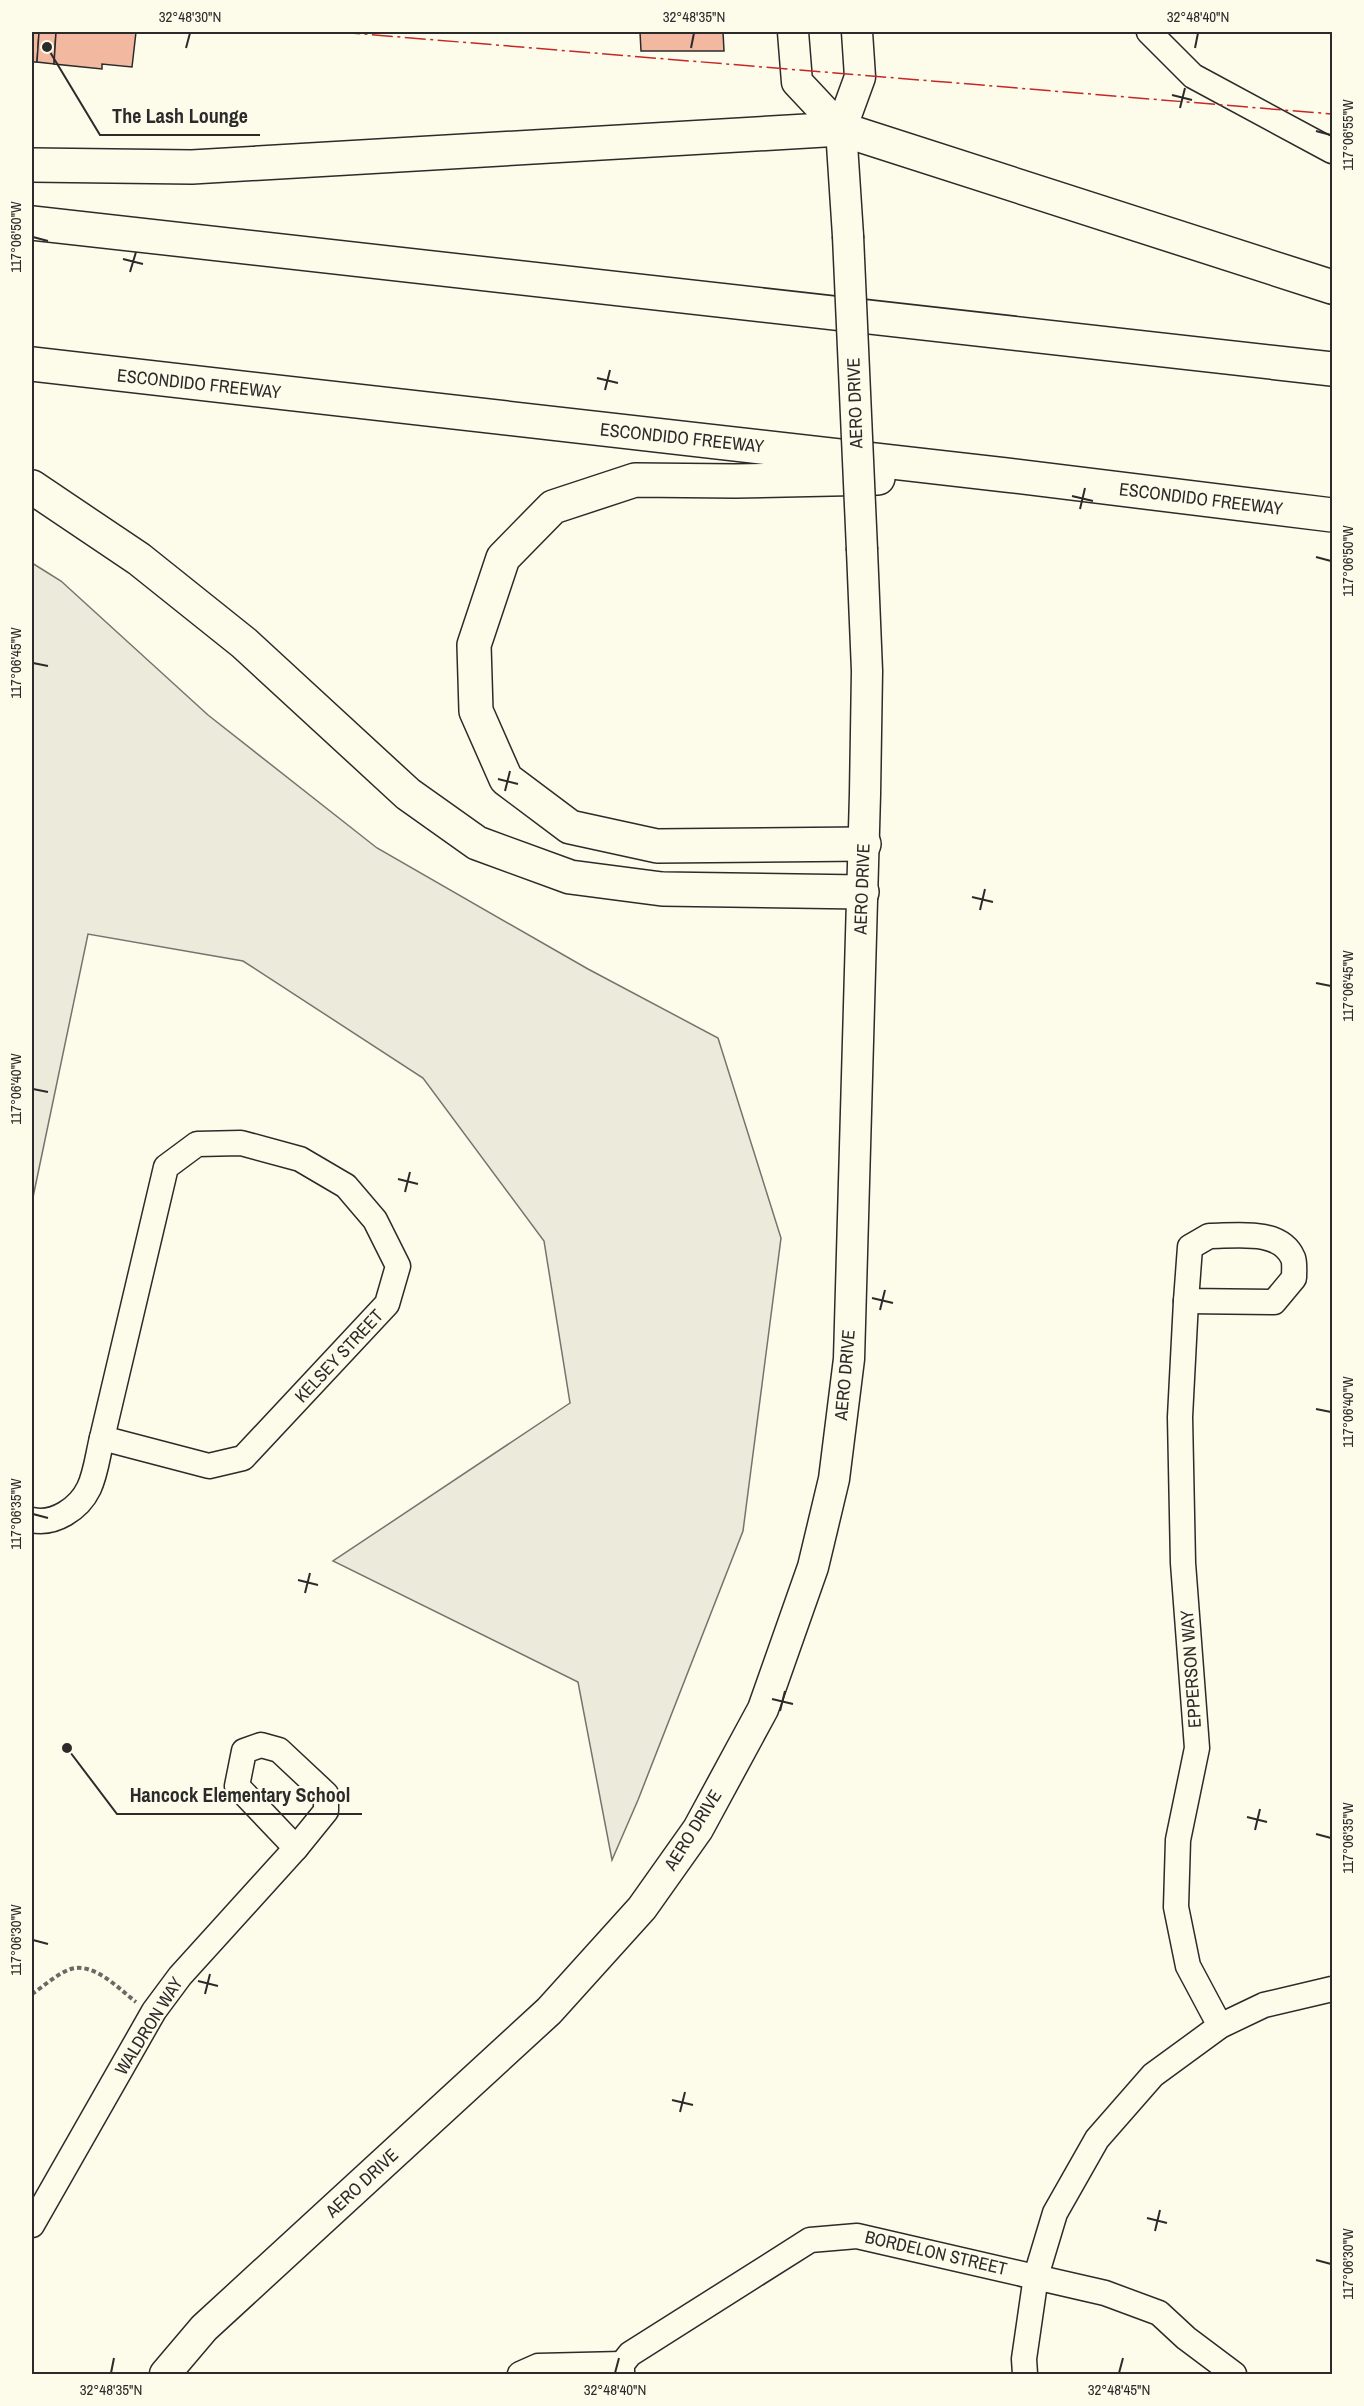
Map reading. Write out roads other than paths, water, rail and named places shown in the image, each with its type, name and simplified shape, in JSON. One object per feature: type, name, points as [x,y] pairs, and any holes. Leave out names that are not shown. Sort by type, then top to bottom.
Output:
[{"type":"highway","points":[[32,165],[192,167],[841,129],[1332,287]]},
{"type":"highway","points":[[32,223],[1332,369]]},
{"type":"highway","name":"ESCONDIDO FREEWAY","points":[[32,364],[1006,475],[1332,515]]},
{"type":"highway","points":[[864,844],[657,846],[570,827],[506,779],[476,711],[474,645],[503,558],[553,507],[635,480],[746,481],[1006,475]]},
{"type":"highway","points":[[32,487],[148,566],[244,643],[408,794],[477,843],[570,877],[662,889],[862,892]]},
{"type":"main road","points":[[793,32],[797,82],[841,129]]},
{"type":"main road","name":"AERO DRIVE","points":[[165,2374],[204,2328],[549,2011],[642,1908],[698,1828],[763,1709],[813,1567],[834,1479],[849,1359],[864,844],[867,671],[848,236],[841,129],[860,77],[857,32]]},
{"type":"street","points":[[1149,32],[1193,76],[1332,151]]},
{"type":"street","name":"KELSEY STREET","points":[[32,1520],[42,1522],[69,1513],[88,1489],[166,1167],[197,1144],[241,1143],[300,1159],[346,1186],[375,1220],[398,1266],[387,1304],[243,1458],[209,1466],[102,1437]]},
{"type":"street","name":"EPPERSON WAY","points":[[1186,1301],[1274,1302],[1294,1278],[1293,1259],[1283,1246],[1270,1237],[1209,1236],[1190,1247],[1186,1301],[1180,1417],[1182,1540],[1197,1748],[1178,1840],[1176,1907],[1188,1966],[1220,2026]]},
{"type":"street","name":"WALDRON WAY","points":[[32,2225],[152,2015],[180,1976],[296,1848]]},
{"type":"street","points":[[1025,2374],[1024,2359],[1036,2276],[1055,2213],[1097,2139],[1153,2075],[1220,2026],[1264,2005],[1332,1989]]},
{"type":"street","name":"BORDELON STREET","points":[[622,2369],[630,2354],[810,2240],[857,2236],[1105,2293],[1159,2313],[1186,2338],[1234,2374]]},
{"type":"street","points":[[520,2374],[538,2367],[622,2369]]},
{"type":"place","name":"The Lash Lounge","points":[[47,47]]},
{"type":"place","name":"Hancock Elementary School","points":[[67,1748]]}]
